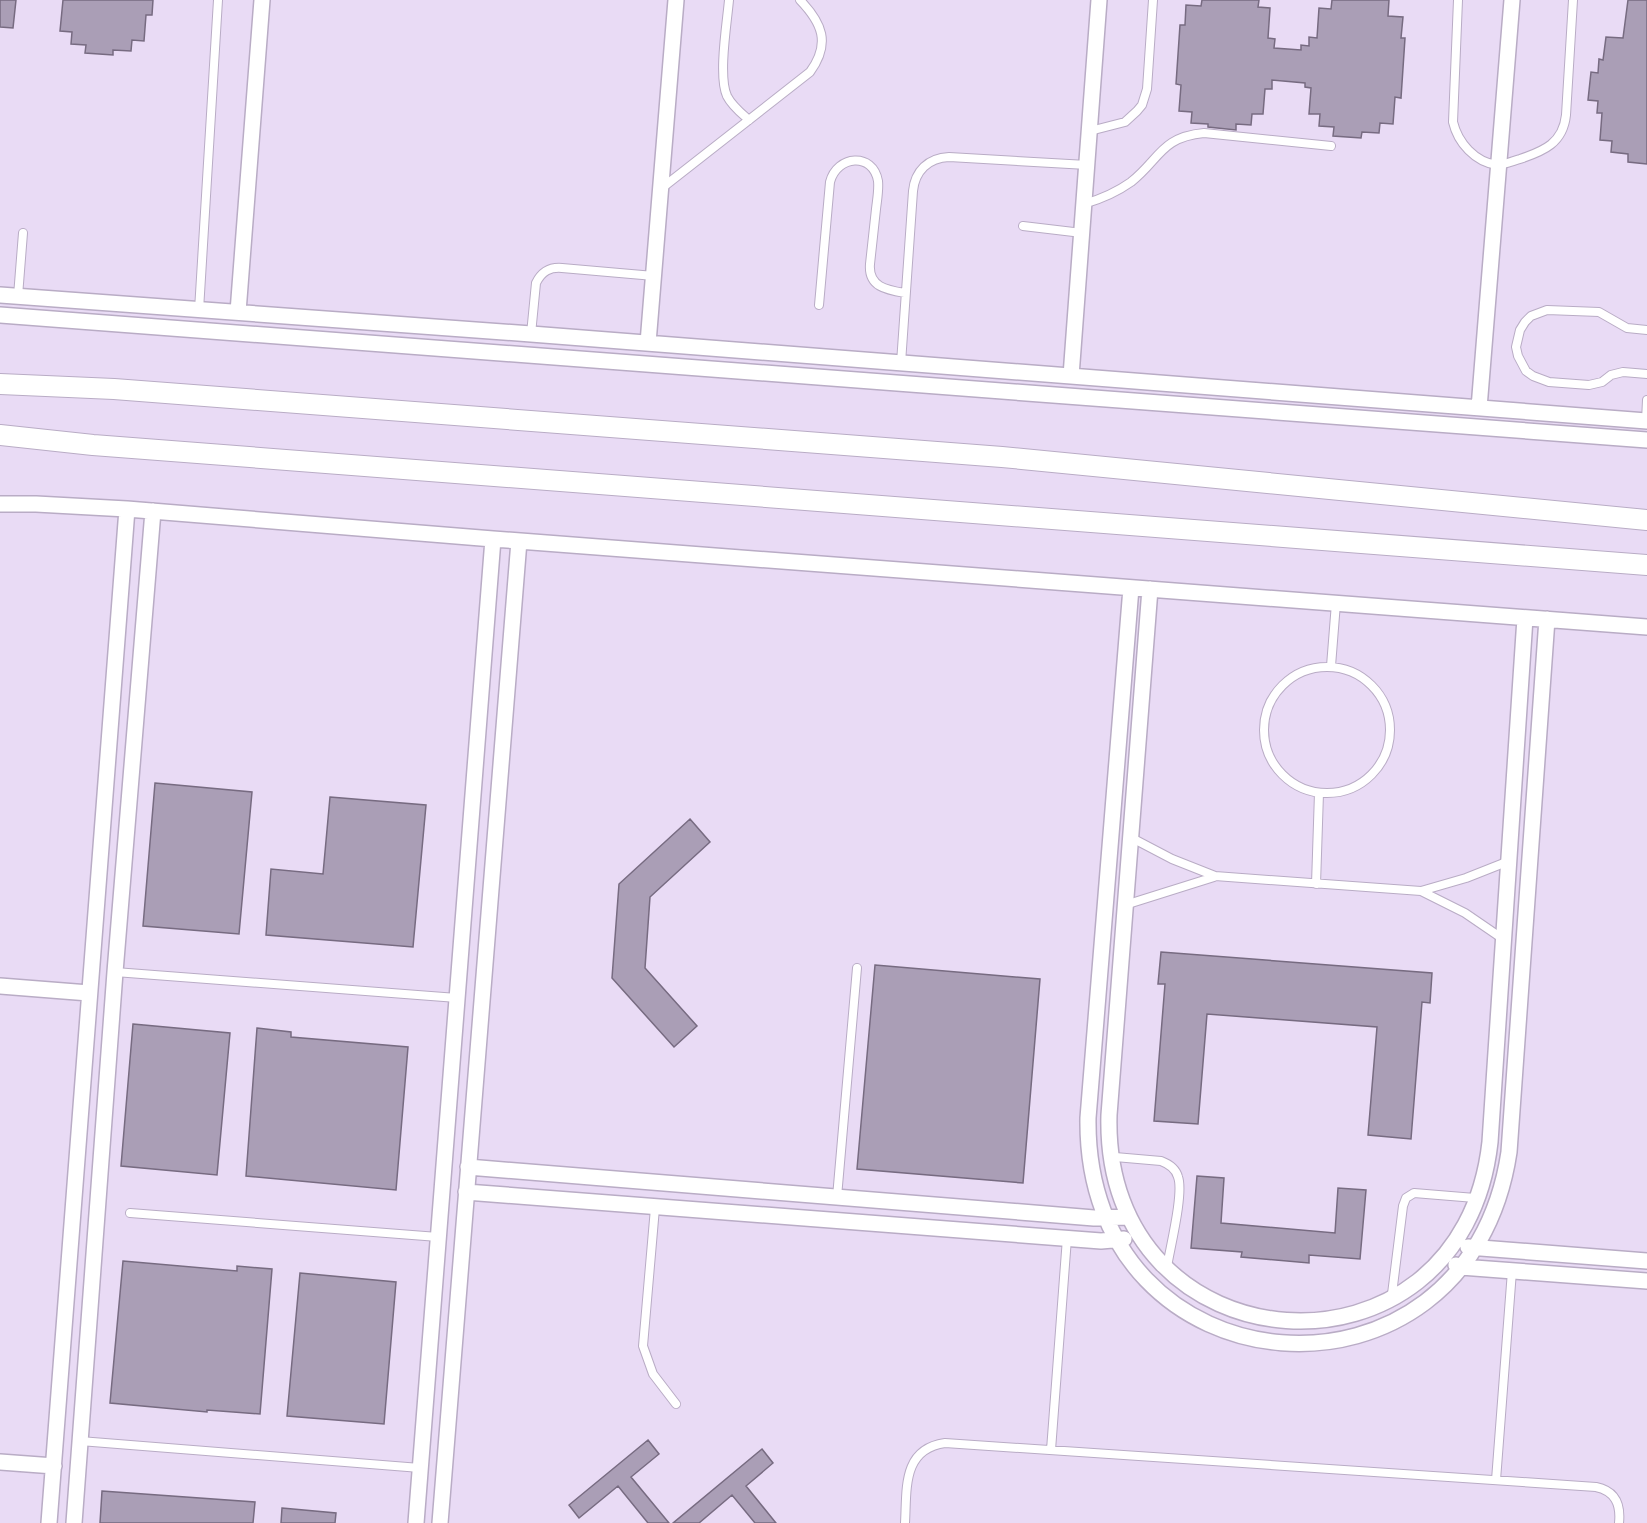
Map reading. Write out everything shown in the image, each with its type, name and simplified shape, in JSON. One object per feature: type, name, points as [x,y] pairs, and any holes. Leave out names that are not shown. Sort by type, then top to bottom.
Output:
[{"type":"street","points":[[238,312],[262,0]]},
{"type":"street","points":[[648,343],[676,0]]},
{"type":"street","points":[[1071,376],[1099,0]]},
{"type":"street","points":[[1479,408],[1512,0]]},
{"type":"street","points":[[0,295],[1646,421]]},
{"type":"street","points":[[0,315],[1647,440]]},
{"type":"street","points":[[0,384],[114,389],[1002,457],[1647,520]]},
{"type":"street","points":[[0,435],[117,447],[1647,565]]},
{"type":"street","points":[[0,504],[25,503],[128,509],[1647,627]]},
{"type":"street","points":[[49,1523],[128,509]]},
{"type":"street","points":[[74,1523],[115,972],[153,512]]},
{"type":"street","points":[[416,1523],[493,539]]},
{"type":"street","points":[[440,1523],[519,541]]},
{"type":"street","points":[[1131,588],[1088,1118],[1089,1159],[1098,1199],[1117,1241],[1145,1278],[1161,1294],[1190,1314],[1220,1329],[1242,1337],[1288,1344],[1334,1341],[1378,1329],[1418,1307],[1437,1293],[1475,1248],[1491,1219],[1499,1197],[1509,1152],[1547,620]]},
{"type":"street","points":[[1149,589],[1109,1115],[1110,1157],[1121,1198],[1129,1217],[1139,1235],[1167,1269],[1202,1295],[1221,1305],[1283,1322],[1305,1322],[1348,1316],[1392,1298],[1424,1275],[1444,1256],[1456,1240],[1478,1198],[1488,1164],[1490,1142],[1525,618]]},
{"type":"street","points":[[0,986],[89,993]]},
{"type":"street","points":[[468,1167],[1106,1219],[1129,1217]]},
{"type":"street","points":[[518,1197],[519,1171]]},
{"type":"street","points":[[466,1192],[1067,1238],[1117,1241],[1139,1235]]},
{"type":"street","points":[[1456,1240],[1465,1246],[1475,1248],[1647,1261]]},
{"type":"street","points":[[1444,1256],[1461,1267],[1647,1281]]},
{"type":"street","points":[[0,1462],[54,1466]]},
{"type":"lane","points":[[199,310],[218,0]]},
{"type":"lane","points":[[729,0],[723,81],[727,97],[749,120]]},
{"type":"lane","points":[[661,189],[803,79],[817,63],[822,44],[821,33],[813,14],[800,0]]},
{"type":"lane","points":[[1090,131],[1125,122],[1142,105],[1147,89],[1153,0]]},
{"type":"lane","points":[[1458,0],[1453,122],[1458,138],[1468,150],[1481,159],[1498,165],[1545,150],[1558,139],[1562,132],[1566,115],[1573,0]]},
{"type":"lane","points":[[1084,204],[1121,189],[1141,172],[1164,147],[1183,136],[1204,133],[1331,146]]},
{"type":"lane","points":[[901,363],[914,183],[921,169],[926,164],[949,157],[1087,165]]},
{"type":"lane","points":[[819,305],[830,182],[839,165],[851,161],[864,163],[870,167],[878,179],[869,270],[873,281],[883,289],[905,292]]},
{"type":"lane","points":[[1023,226],[1082,232]]},
{"type":"lane","points":[[18,297],[23,233]]},
{"type":"lane","points":[[531,334],[536,283],[539,277],[549,269],[562,268],[654,276]]},
{"type":"lane","points":[[1647,330],[1627,328],[1599,312],[1547,310],[1531,316],[1525,322],[1520,330],[1516,347],[1526,371],[1549,382],[1589,385],[1602,382],[1611,375],[1623,372],[1647,374]]},
{"type":"lane","points":[[1646,421],[1647,400]]},
{"type":"lane","points":[[1331,666],[1336,603]]},
{"type":"lane","points":[[1331,666],[1356,673],[1376,689],[1388,711],[1391,736],[1383,761],[1367,780],[1344,792],[1319,794],[1295,785],[1276,767],[1265,743],[1265,718],[1275,694],[1284,684],[1306,670],[1331,666]]},
{"type":"lane","points":[[1316,884],[1319,794]]},
{"type":"lane","points":[[1130,837],[1172,859],[1215,876],[1421,891],[1466,878],[1509,861]]},
{"type":"lane","points":[[1125,905],[1215,876]]},
{"type":"lane","points":[[1421,891],[1464,913],[1504,940]]},
{"type":"lane","points":[[837,1197],[857,968]]},
{"type":"lane","points":[[115,972],[457,998]]},
{"type":"lane","points":[[1110,1157],[1161,1161],[1176,1172],[1179,1190],[1167,1269]]},
{"type":"lane","points":[[1392,1298],[1403,1206],[1406,1198],[1414,1193],[1478,1198]]},
{"type":"lane","points":[[655,1208],[643,1346],[654,1374],[676,1404]]},
{"type":"lane","points":[[130,1213],[438,1237]]},
{"type":"lane","points":[[1051,1450],[1067,1238]]},
{"type":"lane","points":[[1496,1480],[1512,1270]]},
{"type":"lane","points":[[80,1441],[420,1468]]},
{"type":"lane","points":[[904,1523],[909,1473],[916,1457],[929,1447],[945,1443],[1602,1488],[1613,1495],[1617,1501],[1620,1514],[1619,1523]]},
{"type":"building","points":[[0,0],[16,0],[13,28],[0,27]]},
{"type":"building","points":[[63,0],[153,0],[152,15],[146,15],[144,41],[132,40],[131,51],[113,50],[113,55],[85,53],[86,45],[71,44],[72,32],[60,31]]},
{"type":"building","points":[[1202,0],[1259,0],[1258,7],[1270,8],[1268,38],[1275,39],[1274,48],[1301,50],[1301,45],[1309,46],[1309,37],[1317,38],[1319,8],[1331,9],[1332,0],[1389,0],[1388,16],[1403,17],[1401,38],[1405,38],[1401,98],[1395,97],[1393,124],[1380,123],[1379,133],[1362,132],[1361,138],[1333,136],[1334,127],[1319,126],[1320,114],[1309,114],[1311,88],[1305,87],[1305,83],[1272,80],[1272,89],[1265,89],[1263,114],[1252,114],[1251,125],[1236,124],[1236,130],[1191,123],[1192,112],[1179,111],[1181,85],[1176,84],[1180,25],[1185,25],[1186,5],[1201,6]]},
{"type":"building","points":[[1628,0],[1647,0],[1647,164],[1628,162],[1628,154],[1611,152],[1612,141],[1600,140],[1602,113],[1597,113],[1598,101],[1588,100],[1591,72],[1598,73],[1599,59],[1603,60],[1606,37],[1623,38]]},
{"type":"building","points":[[155,783],[252,792],[239,934],[143,926]]},
{"type":"building","points":[[330,797],[426,805],[413,947],[266,935],[271,869],[323,874]]},
{"type":"building","points":[[690,819],[710,842],[650,897],[645,968],[697,1026],[674,1047],[612,978],[619,884]]},
{"type":"building","points":[[1161,952],[1432,973],[1430,1003],[1422,1002],[1411,1139],[1368,1135],[1377,1027],[1207,1014],[1198,1124],[1154,1121],[1165,984],[1158,984]]},
{"type":"building","points":[[875,965],[1040,979],[1023,1183],[857,1169]]},
{"type":"building","points":[[133,1024],[230,1033],[217,1175],[121,1166]]},
{"type":"building","points":[[257,1028],[291,1032],[291,1037],[408,1047],[396,1190],[246,1176]]},
{"type":"building","points":[[1197,1176],[1224,1178],[1221,1223],[1335,1233],[1338,1188],[1366,1190],[1360,1259],[1309,1255],[1309,1263],[1241,1257],[1242,1252],[1191,1248]]},
{"type":"building","points":[[123,1261],[237,1271],[237,1266],[272,1269],[260,1414],[207,1410],[207,1412],[110,1403]]},
{"type":"building","points":[[300,1273],[396,1282],[384,1424],[287,1416]]},
{"type":"building","points":[[648,1440],[659,1454],[631,1477],[669,1523],[648,1523],[618,1486],[579,1518],[569,1505]]},
{"type":"building","points":[[762,1449],[773,1463],[746,1486],[776,1523],[755,1523],[732,1495],[699,1523],[673,1523]]},
{"type":"building","points":[[102,1491],[255,1502],[253,1523],[100,1523]]},
{"type":"building","points":[[282,1508],[336,1513],[335,1523],[281,1523]]}]
